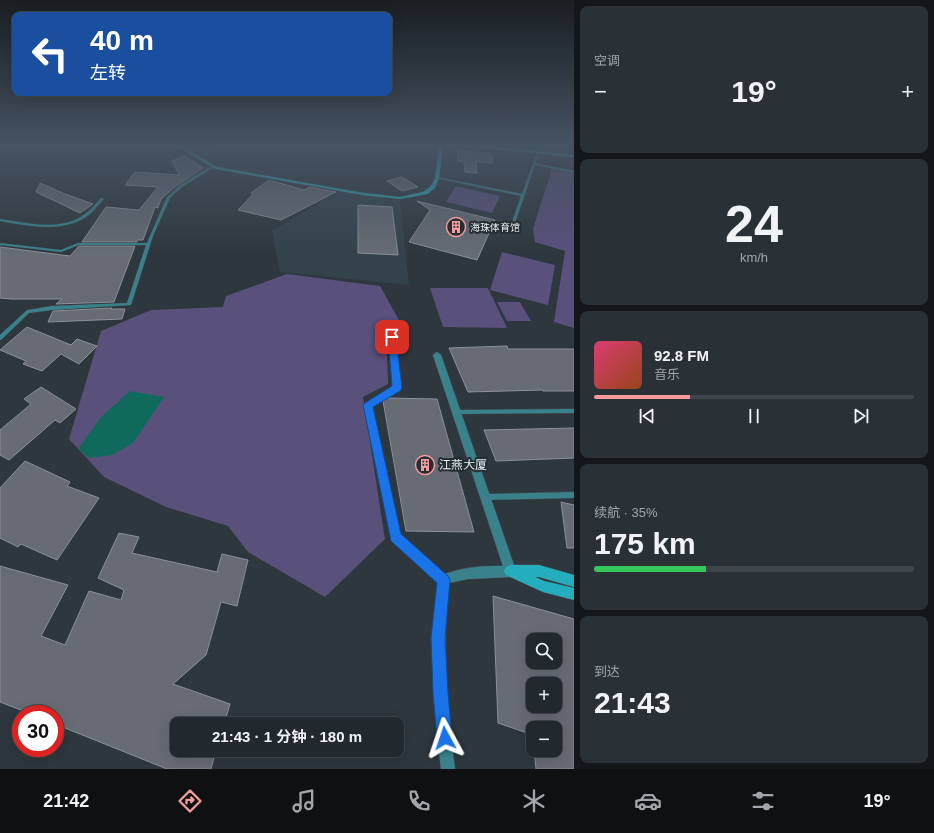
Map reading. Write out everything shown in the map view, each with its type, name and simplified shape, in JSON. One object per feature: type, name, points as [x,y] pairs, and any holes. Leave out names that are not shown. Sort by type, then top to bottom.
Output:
[{"type":"street","points":[[298,182],[390,197],[408,197],[425,193],[433,187],[435,182]]},
{"type":"street","points":[[437,354],[510,571],[543,586],[574,594]]},
{"type":"street","points":[[448,769],[440,693],[438,638],[444,580],[454,575],[464,573],[539,571],[574,581]]},
{"type":"lane","points":[[0,338],[28,312],[52,308],[129,304],[149,244],[168,198],[188,182]]},
{"type":"lane","points":[[456,182],[523,196]]},
{"type":"lane","points":[[512,228],[528,182]]},
{"type":"lane","points":[[0,220],[59,225],[73,222],[85,216],[102,199]]},
{"type":"lane","points":[[0,244],[61,251],[78,244],[149,244]]},
{"type":"lane","points":[[392,337],[397,388],[368,405],[395,537],[444,580]]},
{"type":"lane","points":[[456,412],[574,411]]},
{"type":"lane","points":[[485,497],[574,495]]},
{"type":"shaded area","points":[[548,182],[574,182],[574,328],[554,322],[565,251],[535,242],[533,229]]},
{"type":"shaded area","points":[[456,186],[500,196],[492,213],[446,202]]},
{"type":"shaded area","points":[[340,191],[400,200],[409,285],[280,272],[272,231]]},
{"type":"shaded area","points":[[502,252],[555,265],[548,305],[490,290]]},
{"type":"shaded area","points":[[287,274],[380,286],[399,320],[386,325],[388,384],[363,397],[385,539],[325,597],[248,552],[228,526],[166,507],[104,477],[69,439],[101,331],[151,310],[223,307],[226,296]]},
{"type":"shaded area","points":[[430,288],[488,288],[507,328],[443,327]]},
{"type":"shaded area","points":[[497,302],[520,302],[531,321],[507,321]]},
{"type":"shaded area","points":[[130,391],[164,397],[133,443],[112,455],[89,458],[78,449],[101,417]]},
{"type":"building","points":[[127,182],[182,182],[161,199],[158,208],[155,207],[143,240],[137,240],[137,242],[82,242],[106,207],[139,210],[158,187],[125,185]]},
{"type":"building","points":[[266,182],[276,182],[304,190],[309,187],[336,192],[281,220],[238,210],[253,194],[251,193]]},
{"type":"building","points":[[388,182],[410,182],[418,187],[402,191]]},
{"type":"building","points":[[40,183],[93,204],[80,213],[36,192]]},
{"type":"building","name":"海珠体育馆","points":[[417,201],[495,220],[477,260],[409,242],[430,210]]},
{"type":"building","points":[[358,205],[392,207],[398,255],[358,253]]},
{"type":"building","points":[[79,246],[135,246],[114,302],[56,304],[62,299],[0,298],[0,247],[70,256]]},
{"type":"building","points":[[112,308],[111,309],[125,309],[122,319],[48,322],[53,311]]},
{"type":"building","points":[[27,327],[71,345],[77,339],[97,346],[79,364],[61,354],[42,371],[23,364],[26,361],[0,350]]},
{"type":"building","points":[[507,346],[508,349],[574,349],[574,391],[543,390],[468,392],[449,348]]},
{"type":"building","points":[[41,387],[76,409],[60,423],[55,420],[9,460],[0,455],[0,430],[31,404],[24,399]]},
{"type":"building","name":"江燕大厦","points":[[387,398],[437,399],[474,532],[406,531],[383,401]]},
{"type":"building","points":[[574,428],[574,458],[496,461],[484,430]]},
{"type":"building","points":[[25,461],[70,482],[67,486],[99,498],[57,560],[21,544],[18,547],[0,538],[0,488]]},
{"type":"building","points":[[561,502],[574,505],[574,548],[567,548]]},
{"type":"building","points":[[119,533],[139,537],[132,553],[217,572],[222,554],[248,560],[237,606],[221,602],[206,655],[173,684],[230,704],[226,717],[170,717],[170,757],[214,757],[211,769],[167,769],[64,728],[64,705],[12,705],[12,707],[0,702],[0,566],[68,585],[41,636],[65,645],[89,591],[121,600],[124,590],[98,578]]},
{"type":"building","points":[[493,596],[574,619],[574,769],[536,769],[535,757],[562,757],[562,721],[526,721],[526,733],[498,723]]},
{"type":"place","name":"海珠体育馆","points":[[456,227]]},
{"type":"place","name":"江燕大厦","points":[[425,465]]},
{"type":"route","points":[[392,337],[397,388],[368,405],[395,537],[444,580],[438,638],[440,693],[445,738]]}]
